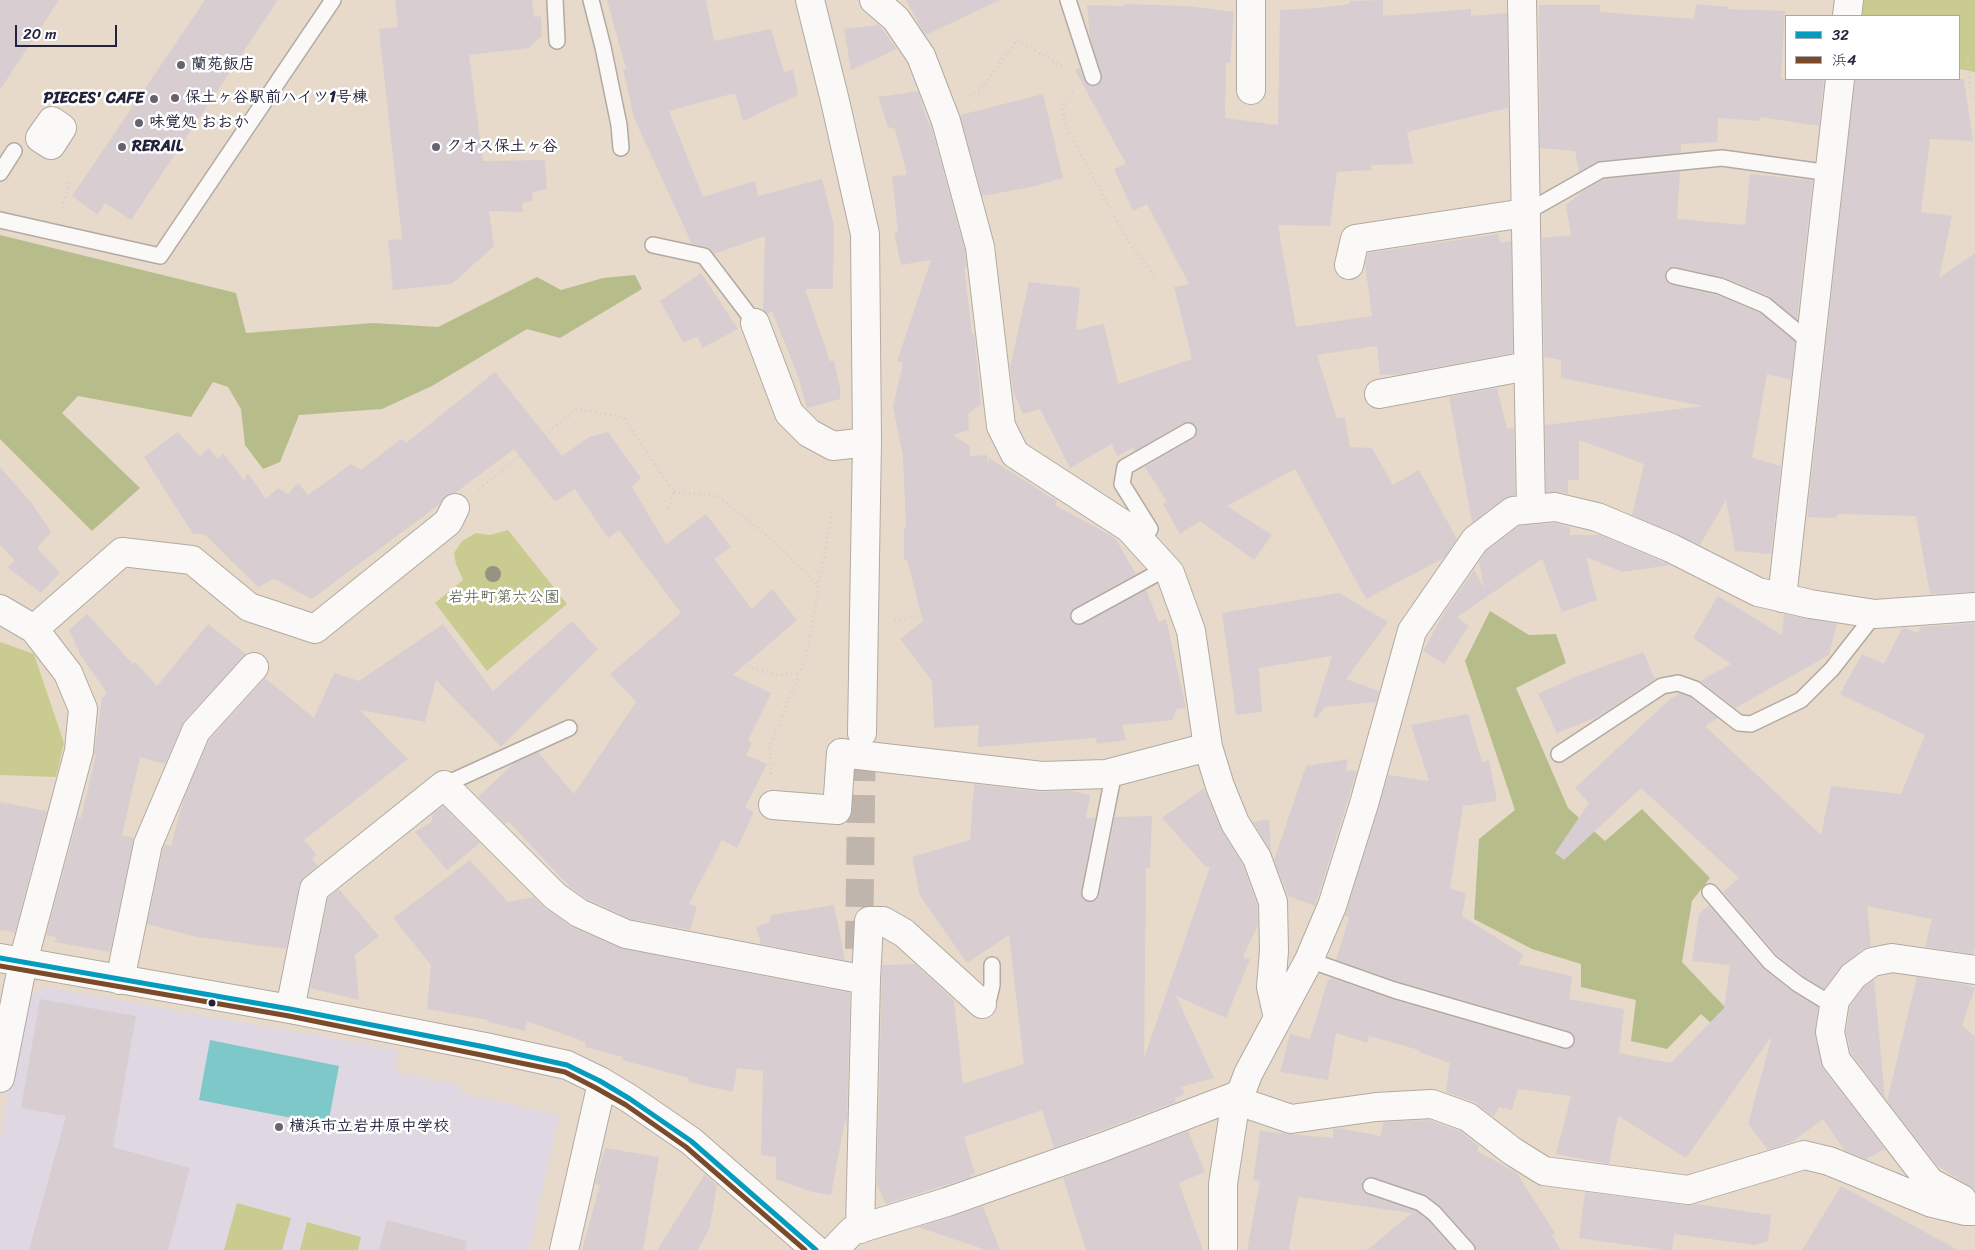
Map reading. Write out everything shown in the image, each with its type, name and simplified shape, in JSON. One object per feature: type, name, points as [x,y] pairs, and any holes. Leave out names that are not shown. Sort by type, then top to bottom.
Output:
[{"type":"street","points":[[810,0],[836,101],[865,234],[867,442],[862,733]]},
{"type":"street","points":[[874,0],[896,19],[921,56],[946,121],[980,247],[1001,426],[1015,454],[1130,528],[1170,574],[1191,631],[1208,746],[1220,786],[1235,823],[1257,858],[1273,902],[1274,951],[1271,987],[1278,1018]]},
{"type":"street","points":[[1251,90],[1252,0]]},
{"type":"street","points":[[1522,0],[1531,509]]},
{"type":"street","points":[[1847,15],[1849,0]]},
{"type":"street","points":[[1782,598],[1840,80]]},
{"type":"street","points":[[1349,265],[1355,239],[1526,213]]},
{"type":"street","points":[[755,323],[789,413],[808,433],[833,446],[867,442]]},
{"type":"street","points":[[1379,394],[1528,366]]},
{"type":"street","points":[[1223,1250],[1223,1184],[1234,1112],[1248,1074],[1309,960],[1332,906],[1364,804],[1412,630],[1475,540],[1513,511],[1555,507],[1597,517],[1671,548],[1758,592],[1782,598],[1875,614],[1975,607]]},
{"type":"street","points":[[34,629],[122,552],[192,560],[249,607],[315,629],[448,522],[455,508]]},
{"type":"street","points":[[0,609],[34,629],[68,673],[83,710],[79,751],[11,960],[0,1078]]},
{"type":"street","points":[[120,980],[148,844],[192,740],[196,731],[254,668]]},
{"type":"street","points":[[773,805],[837,810],[841,753],[1042,776],[1106,774],[1208,746]]},
{"type":"street","points":[[290,1010],[314,890],[444,785],[554,896],[579,913],[626,934],[866,980]]},
{"type":"street","points":[[860,1229],[869,921],[883,921],[904,933],[982,1004]]},
{"type":"street","points":[[1975,970],[1892,958],[1872,962],[1853,976],[1835,1000],[1830,1032],[1836,1060],[1930,1182],[1975,1206]]},
{"type":"street","points":[[11,960],[290,1010],[485,1047],[567,1065],[630,1099],[691,1141],[816,1250]]},
{"type":"street","points":[[564,1250],[602,1083]]},
{"type":"street","points":[[834,1250],[852,1231],[947,1202],[1240,1097],[1291,1119],[1376,1107],[1432,1104],[1468,1118],[1512,1151],[1544,1171],[1688,1190],[1804,1155],[1828,1161],[1932,1203],[1965,1211],[1975,1211]]},
{"type":"lane","points":[[0,220],[160,256],[333,0]]},
{"type":"lane","points":[[555,0],[557,42]]},
{"type":"lane","points":[[591,0],[604,47],[619,125],[621,148]]},
{"type":"lane","points":[[1068,0],[1093,77]]},
{"type":"lane","points":[[0,173],[14,151]]},
{"type":"lane","points":[[1526,213],[1601,170],[1722,158],[1830,173]]},
{"type":"lane","points":[[653,245],[704,256],[755,323]]},
{"type":"lane","points":[[1674,276],[1720,286],[1765,305],[1811,343]]},
{"type":"lane","points":[[1142,543],[1150,528],[1122,484],[1125,467],[1188,431]]},
{"type":"lane","points":[[1079,616],[1166,569]]},
{"type":"lane","points":[[1559,754],[1662,686],[1678,683],[1695,689],[1739,723],[1751,724],[1801,700],[1832,669],[1875,614]]},
{"type":"lane","points":[[444,785],[569,728]]},
{"type":"lane","points":[[1090,893],[1114,772]]},
{"type":"lane","points":[[1710,892],[1770,962],[1798,984],[1834,1006]]},
{"type":"lane","points":[[1309,960],[1394,990],[1566,1040]]},
{"type":"lane","points":[[982,1004],[988,998],[992,985],[992,965]]},
{"type":"lane","points":[[1372,1186],[1421,1203],[1434,1213],[1467,1250]]},
{"type":"path","points":[[965,96],[979,91],[1017,40],[1066,69],[1093,77]]},
{"type":"path","points":[[1968,57],[1970,90],[1975,99]]},
{"type":"path","points":[[1093,77],[1070,94],[1063,109],[1065,124],[1126,238],[1156,278]]},
{"type":"path","points":[[455,508],[577,409],[622,417],[674,492]]},
{"type":"path","points":[[892,622],[927,614],[956,602],[962,587],[967,553],[978,527],[982,490],[1004,432]]},
{"type":"path","points":[[667,512],[674,492]]},
{"type":"path","points":[[674,492],[718,496],[772,540],[819,585]]},
{"type":"path","points":[[773,805],[770,745],[806,658],[831,518]]},
{"type":"path","points":[[956,602],[975,631],[995,668]]},
{"type":"path","points":[[709,627],[734,655],[752,668],[776,674],[799,673]]},
{"type":"shaded area","name":"横浜市立岩井原中学校","points":[[45,987],[398,1050],[396,1072],[462,1085],[462,1093],[559,1115],[529,1250],[0,1250],[0,1138],[26,998]]},
{"type":"green space","points":[[1860,0],[1975,0],[1975,72],[1960,69],[1960,15],[1858,15]]},
{"type":"green space","points":[[0,235],[236,293],[246,333],[373,323],[438,327],[537,277],[561,290],[603,278],[635,275],[642,289],[560,338],[527,329],[432,386],[382,409],[299,415],[280,462],[263,469],[245,445],[241,409],[228,387],[213,382],[191,417],[78,396],[62,413],[140,488],[92,531],[0,439]]},
{"type":"green space","name":"岩井町第六公園","points":[[508,530],[567,604],[487,671],[435,603],[463,580],[456,564],[454,553],[462,541],[476,533],[490,535]]},
{"type":"green space","points":[[1490,611],[1529,635],[1556,634],[1566,663],[1516,688],[1568,808],[1605,841],[1642,809],[1710,878],[1692,901],[1682,962],[1763,1047],[1749,1058],[1701,1014],[1667,1049],[1631,1041],[1636,1000],[1581,987],[1581,964],[1532,949],[1474,919],[1479,839],[1515,810],[1465,661]]},
{"type":"green space","points":[[0,642],[34,654],[64,743],[56,777],[0,775]]},
{"type":"green space","points":[[237,1203],[291,1218],[282,1250],[224,1250]]},
{"type":"green space","points":[[307,1222],[361,1237],[358,1250],[300,1250]]},
{"type":"water","points":[[210,1040],[339,1066],[328,1125],[199,1100]]},
{"type":"building","points":[[0,0],[59,0],[0,90]]},
{"type":"building","name":"保土ヶ谷駅前ハイツ1号棟","points":[[205,0],[278,0],[131,220],[105,203],[98,215],[72,196]]},
{"type":"building","name":"クオス保土ヶ谷","points":[[395,0],[532,0],[534,17],[541,16],[542,36],[529,48],[469,55],[483,161],[545,160],[547,189],[532,192],[533,200],[522,203],[523,212],[489,211],[494,246],[452,284],[393,290],[388,240],[402,239],[379,29],[398,27]]},
{"type":"building","points":[[607,0],[706,0],[714,41],[771,29],[784,72],[793,70],[798,95],[743,121],[735,93],[669,111],[703,197],[755,181],[758,196],[822,179],[834,226],[833,289],[805,289],[830,361],[834,361],[840,388],[840,399],[807,408],[798,376],[772,311],[767,314],[763,310],[765,236],[714,254],[707,247],[692,244],[634,118],[623,69],[626,69]]},
{"type":"building","points":[[906,0],[1000,0],[926,35]]},
{"type":"building","points":[[1383,0],[1383,16],[1471,9],[1471,16],[1507,13],[1508,108],[1407,132],[1413,164],[1371,165],[1372,170],[1337,172],[1330,226],[1278,225],[1296,327],[1372,316],[1365,264],[1368,253],[1498,234],[1500,243],[1511,241],[1513,353],[1402,374],[1380,375],[1377,346],[1317,355],[1337,419],[1345,417],[1350,447],[1372,448],[1393,485],[1419,470],[1457,539],[1444,558],[1366,599],[1295,469],[1227,506],[1272,535],[1254,560],[1200,521],[1180,534],[1163,504],[1167,502],[1145,467],[1193,439],[1197,432],[1193,423],[1183,423],[1135,451],[1133,448],[1117,456],[1112,444],[1070,468],[1040,409],[1023,414],[1013,391],[1010,367],[1029,282],[1080,288],[1076,330],[1104,324],[1118,384],[1192,359],[1174,287],[1189,284],[1147,204],[1133,211],[1114,169],[1126,164],[1075,70],[1080,68],[1084,80],[1091,86],[1096,86],[1102,79],[1090,38],[1087,5],[1189,6],[1234,12],[1230,63],[1226,63],[1225,118],[1278,125],[1280,10],[1350,4],[1350,1]]},
{"type":"building","points":[[1696,4],[1728,7],[1728,9],[1785,11],[1781,79],[1824,80],[1819,126],[1760,117],[1759,121],[1718,118],[1717,142],[1681,144],[1681,153],[1600,161],[1579,172],[1575,151],[1540,148],[1539,5],[1600,5],[1600,12],[1694,19]]},
{"type":"building","points":[[879,25],[897,49],[851,70],[844,29]]},
{"type":"building","points":[[1964,79],[1973,141],[1930,139],[1921,212],[1952,216],[1939,278],[1975,253],[1975,592],[1930,594],[1916,516],[1839,514],[1835,518],[1807,517],[1855,80]]},
{"type":"building","points":[[918,91],[928,123],[931,126],[965,250],[967,267],[964,267],[972,333],[974,333],[981,404],[968,414],[969,430],[953,435],[970,446],[970,456],[987,455],[988,465],[989,458],[1057,501],[1055,505],[1115,538],[1136,574],[1074,608],[1070,616],[1074,624],[1084,624],[1146,590],[1159,622],[1166,619],[1186,708],[1177,709],[1172,720],[1122,725],[1126,740],[1097,744],[1096,738],[977,747],[979,725],[934,728],[932,681],[900,639],[923,621],[907,560],[904,559],[904,528],[906,528],[903,456],[893,407],[903,363],[897,361],[931,260],[901,265],[894,233],[898,232],[892,176],[907,175],[895,129],[888,127],[878,97]]},
{"type":"building","points":[[1043,94],[1063,178],[1031,187],[982,196],[960,115]]},
{"type":"building","points":[[1680,172],[1677,219],[1745,225],[1750,174],[1813,180],[1797,320],[1769,296],[1723,277],[1676,267],[1667,269],[1665,274],[1665,279],[1672,285],[1717,295],[1760,313],[1795,342],[1791,380],[1767,374],[1752,458],[1781,466],[1771,554],[1735,551],[1726,500],[1700,545],[1632,515],[1644,464],[1579,440],[1579,480],[1568,480],[1568,494],[1546,492],[1545,425],[1703,406],[1561,378],[1561,360],[1544,357],[1542,238],[1571,235],[1566,205],[1583,191],[1604,179]]},
{"type":"building","points":[[701,273],[738,329],[702,348],[698,337],[683,342],[660,301]]},
{"type":"building","points":[[495,372],[562,456],[589,437],[608,432],[641,478],[632,487],[666,544],[706,514],[731,547],[714,559],[752,609],[772,589],[797,620],[733,675],[771,693],[748,741],[752,743],[746,755],[767,764],[745,807],[754,812],[737,848],[722,840],[689,904],[697,907],[690,930],[631,919],[587,899],[570,887],[508,821],[505,824],[478,797],[514,763],[538,752],[574,794],[636,702],[610,674],[681,613],[619,530],[608,538],[575,489],[555,502],[514,449],[455,493],[446,495],[440,504],[312,599],[274,579],[258,587],[204,534],[193,534],[144,457],[178,432],[200,456],[209,448],[218,459],[223,453],[244,480],[248,473],[266,499],[278,488],[288,494],[298,483],[308,495],[351,464],[361,470],[401,439],[406,443]]},
{"type":"building","points":[[1497,388],[1507,429],[1514,428],[1515,495],[1504,499],[1472,523],[1449,397]]},
{"type":"building","points":[[0,467],[33,505],[51,532],[37,548],[60,573],[41,593],[7,567],[15,561],[0,545]]},
{"type":"building","points":[[1554,523],[1570,527],[1570,535],[1600,535],[1671,565],[1622,572],[1586,557],[1597,600],[1562,612],[1542,559],[1457,617],[1469,626],[1444,664],[1423,651],[1444,613],[1474,570],[1484,588],[1479,562],[1486,551],[1519,526]]},
{"type":"building","points":[[1339,593],[1388,622],[1346,679],[1379,691],[1376,702],[1325,707],[1317,718],[1313,716],[1332,656],[1259,668],[1262,712],[1236,715],[1222,613]]},
{"type":"building","points":[[1718,596],[1782,635],[1784,614],[1837,624],[1829,655],[1735,708],[1700,681],[1731,664],[1693,638]]},
{"type":"building","points":[[87,614],[133,664],[135,662],[157,686],[208,624],[246,654],[184,721],[165,764],[140,757],[122,835],[134,838],[110,952],[55,942],[56,937],[46,935],[78,817],[81,818],[96,755],[94,755],[102,698],[107,693],[81,656],[69,630]]},
{"type":"building","points":[[572,621],[598,649],[501,747],[436,680],[425,722],[360,710],[408,759],[304,840],[317,855],[312,859],[318,866],[304,877],[299,886],[286,949],[197,937],[147,924],[163,849],[165,844],[171,846],[184,798],[209,740],[265,678],[314,718],[334,673],[359,681],[443,624],[493,691]]},
{"type":"building","points":[[1975,623],[1975,946],[1973,954],[1925,947],[1932,919],[1867,906],[1871,946],[1863,949],[1844,964],[1824,989],[1803,976],[1777,955],[1723,892],[1739,878],[1641,788],[1564,860],[1555,853],[1589,803],[1575,788],[1669,700],[1680,693],[1690,697],[1718,718],[1705,726],[1821,835],[1831,786],[1901,794],[1925,735],[1840,694],[1862,654],[1884,664],[1902,628],[1918,633],[1920,627]]},
{"type":"building","points":[[1643,652],[1655,679],[1599,716],[1557,733],[1538,694],[1575,677]]},
{"type":"building","points":[[1468,714],[1482,762],[1489,760],[1497,801],[1463,806],[1450,889],[1466,893],[1462,916],[1524,955],[1518,964],[1572,976],[1569,999],[1624,1009],[1619,1053],[1671,1063],[1724,1008],[1730,965],[1692,961],[1699,914],[1709,905],[1764,969],[1792,991],[1818,1007],[1815,1035],[1823,1069],[1885,1149],[1866,1159],[1845,1151],[1823,1119],[1792,1142],[1768,1150],[1748,1124],[1772,1036],[1686,1158],[1618,1116],[1609,1164],[1556,1154],[1571,1096],[1518,1089],[1512,1110],[1499,1107],[1494,1117],[1474,1102],[1446,1092],[1450,1063],[1419,1052],[1419,1050],[1369,1036],[1367,1043],[1336,1033],[1328,1080],[1280,1072],[1290,1034],[1310,1039],[1328,980],[1331,978],[1391,999],[1563,1049],[1569,1049],[1575,1043],[1575,1037],[1569,1031],[1397,981],[1336,960],[1349,918],[1345,916],[1388,775],[1429,781],[1411,725]]},
{"type":"building","points":[[1348,759],[1346,770],[1357,771],[1315,906],[1288,896],[1274,860],[1306,766]]},
{"type":"building","points":[[974,784],[1040,792],[1072,791],[1090,795],[1086,818],[1095,818],[1081,892],[1084,900],[1089,902],[1097,900],[1099,895],[1115,817],[1152,816],[1150,868],[1146,868],[1144,1058],[1210,867],[1206,867],[1162,818],[1204,788],[1221,829],[1243,865],[1257,905],[1258,925],[1243,957],[1250,959],[1226,1018],[1176,996],[1214,1078],[1181,1087],[1185,1094],[1175,1098],[1176,1102],[1054,1148],[1042,1110],[964,1137],[975,1173],[970,1175],[971,1177],[886,1204],[877,1185],[882,965],[915,964],[954,1000],[963,1084],[1024,1064],[1009,935],[967,963],[920,896],[912,857],[970,840]]},
{"type":"building","points":[[0,802],[47,811],[15,932],[0,930]]},
{"type":"building","points":[[443,806],[480,843],[447,870],[415,832],[431,822],[433,814]]},
{"type":"building","points":[[1269,819],[1271,852],[1253,822]]},
{"type":"building","points":[[470,860],[508,902],[534,897],[546,909],[570,926],[620,948],[850,993],[847,1124],[845,1120],[831,1195],[812,1192],[776,1179],[776,1157],[761,1155],[763,1071],[737,1068],[733,1092],[688,1082],[689,1078],[622,1060],[623,1057],[585,1047],[585,1042],[527,1021],[525,1031],[489,1022],[489,1020],[427,1009],[431,965],[393,918]]},
{"type":"building","points":[[339,889],[379,936],[355,955],[359,1000],[310,988],[328,898]]},
{"type":"building","points":[[834,905],[845,960],[761,944],[756,927],[770,922],[771,915]]},
{"type":"building","points":[[1917,977],[1968,985],[1975,988],[1962,1025],[1975,1037],[1975,1190],[1938,1166],[1887,1101]]},
{"type":"building","points":[[1874,980],[1885,1098],[1851,1053],[1846,1032],[1850,1006],[1864,987]]},
{"type":"building","points":[[40,999],[136,1016],[113,1147],[190,1168],[168,1250],[29,1250],[66,1116],[21,1108]]},
{"type":"building","points":[[1429,1120],[1460,1131],[1479,1146],[1477,1151],[1517,1173],[1556,1235],[1551,1234],[1561,1250],[1476,1250],[1474,1244],[1441,1207],[1426,1195],[1370,1177],[1362,1183],[1364,1192],[1417,1211],[1428,1220],[1454,1250],[1367,1250],[1412,1213],[1298,1197],[1289,1250],[1247,1250],[1260,1181],[1253,1180],[1260,1131],[1333,1138],[1333,1129],[1339,1128],[1380,1136],[1384,1122]]},
{"type":"building","points":[[1188,1131],[1205,1172],[1179,1183],[1203,1250],[1086,1250],[1063,1178]]},
{"type":"building","points":[[605,1148],[659,1157],[643,1250],[582,1250],[600,1185],[595,1184]]},
{"type":"building","points":[[705,1174],[717,1185],[710,1227],[698,1250],[657,1250]]},
{"type":"building","points":[[1841,1186],[1958,1250],[1802,1250]]},
{"type":"building","points":[[1585,1192],[1686,1205],[1695,1204],[1771,1215],[1768,1241],[1755,1245],[1674,1234],[1672,1250],[1664,1250],[1579,1238]]},
{"type":"building","points":[[983,1206],[1000,1250],[986,1250],[918,1227]]},
{"type":"building","points":[[387,1220],[467,1241],[465,1250],[379,1250]]},
{"type":"tunnel","points":[[859,949],[862,733]]},
{"type":"transit line","name":"32","points":[[0,958],[290,1009],[567,1065],[600,1081],[630,1099],[691,1141],[816,1250]]},
{"type":"transit line","name":"浜4","points":[[0,966],[289,1016],[565,1072],[626,1105],[686,1147],[805,1250]]},
{"type":"place","name":"蘭苑飯店","points":[[181,65]]},
{"type":"place","name":"保土ヶ谷駅前ハイツ1号棟","points":[[175,98]]},
{"type":"place","name":"PIECES' CAFE","points":[[154,99]]},
{"type":"place","name":"味覚処 おおか","points":[[139,123]]},
{"type":"place","name":"RERAIL","points":[[122,147]]},
{"type":"place","name":"クオス保土ヶ谷","points":[[436,147]]},
{"type":"place","name":"横浜市立岩井原中学校","points":[[279,1127]]}]
